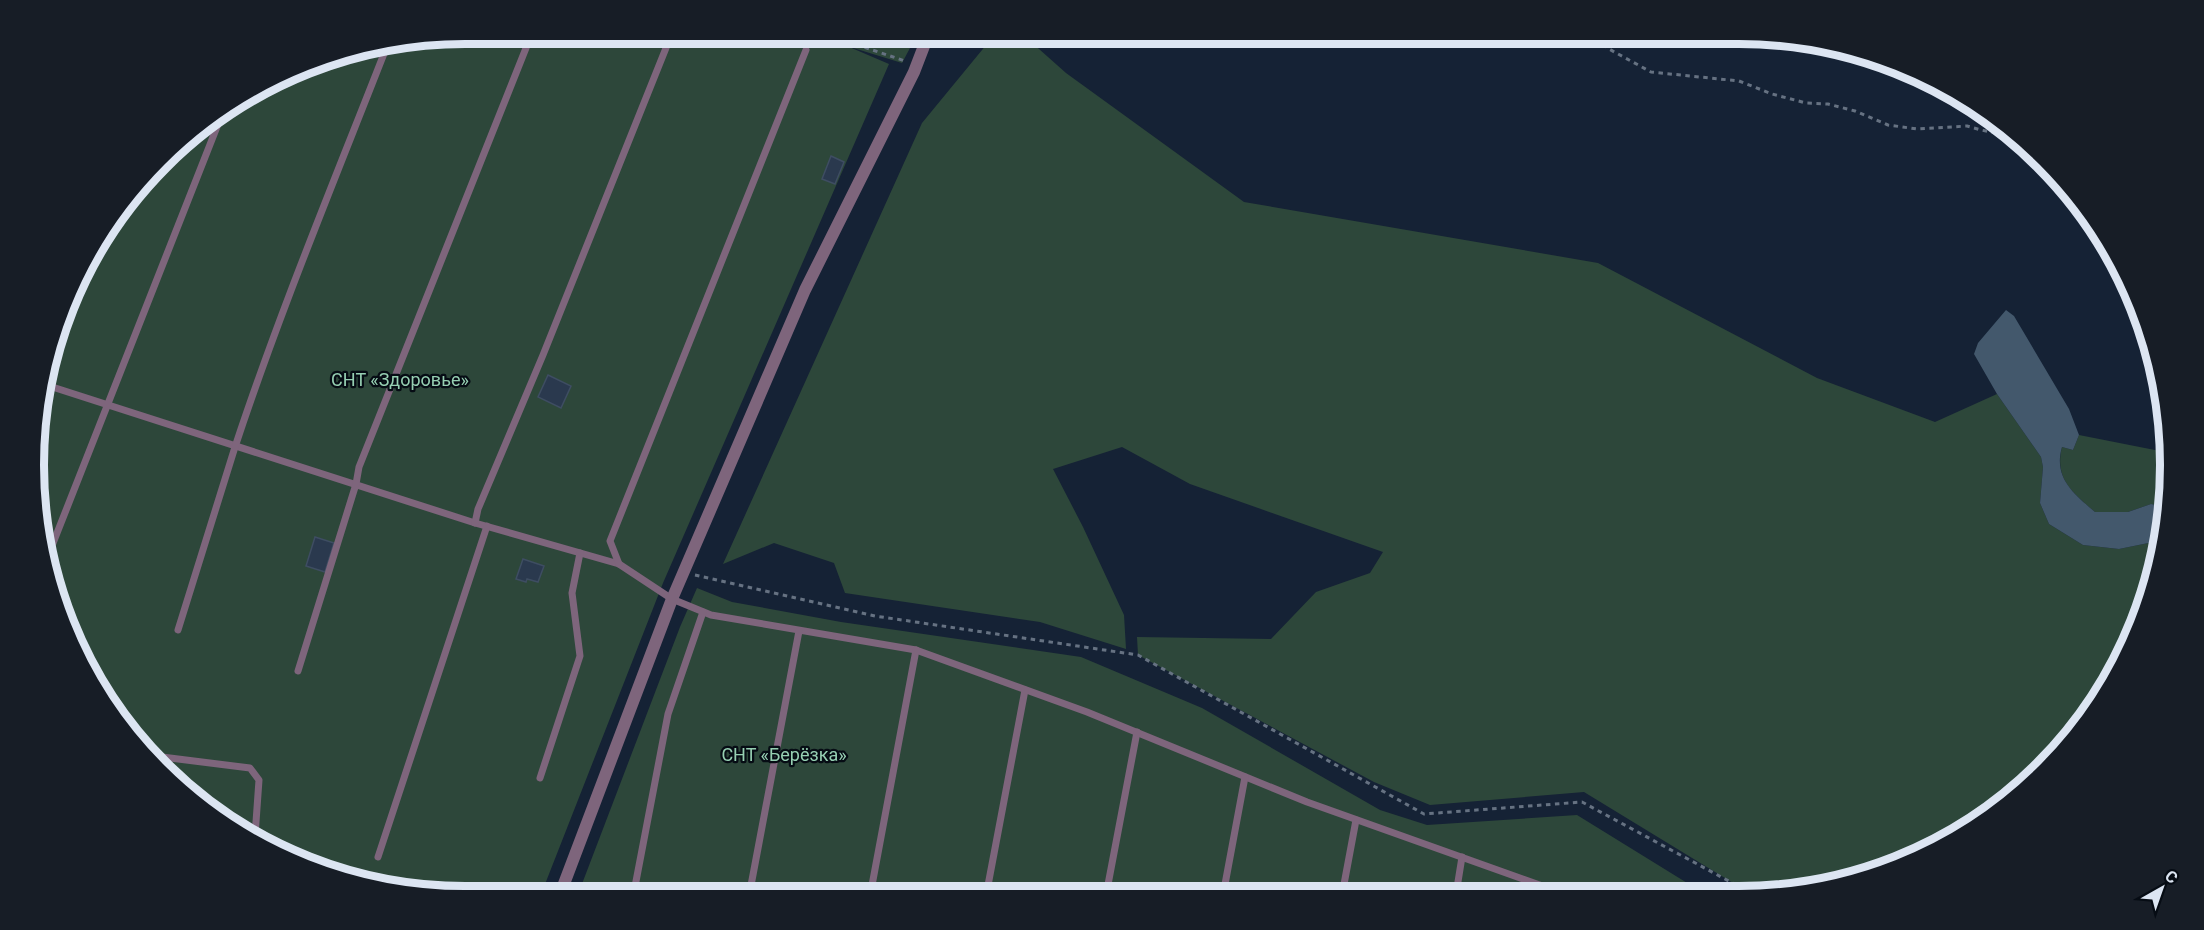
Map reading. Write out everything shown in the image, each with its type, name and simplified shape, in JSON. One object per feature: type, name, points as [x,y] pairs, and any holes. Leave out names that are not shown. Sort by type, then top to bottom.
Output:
[{"type":"street","points":[[563,886],[672,599],[805,290],[916,65],[924,44]]},
{"type":"lane","points":[[298,671],[356,484],[359,467],[528,44]]},
{"type":"lane","points":[[475,523],[478,509],[543,355],[668,44]]},
{"type":"lane","points":[[619,564],[610,541],[806,50]]},
{"type":"lane","points":[[178,630],[236,446],[315,230],[385,52]]},
{"type":"lane","points":[[52,546],[218,124]]},
{"type":"lane","points":[[51,387],[475,523],[619,564],[672,599],[711,615],[915,650],[1137,732],[1356,820],[1543,886]]},
{"type":"lane","points":[[378,857],[487,526]]},
{"type":"lane","points":[[540,778],[580,656],[572,593],[580,553]]},
{"type":"lane","points":[[635,886],[668,714],[703,612]]},
{"type":"lane","points":[[751,886],[799,631]]},
{"type":"lane","points":[[872,886],[915,650]]},
{"type":"lane","points":[[988,886],[1025,690]]},
{"type":"lane","points":[[1108,886],[1137,732]]},
{"type":"lane","points":[[161,757],[250,768],[259,780],[255,831]]},
{"type":"lane","points":[[1225,886],[1245,777]]},
{"type":"lane","points":[[1344,886],[1356,820]]},
{"type":"lane","points":[[1457,886],[1462,857]]},
{"type":"path","points":[[854,44],[916,65]]},
{"type":"path","points":[[1603,44],[1651,72],[1739,81],[1772,94],[1806,103],[1828,104],[1855,111],[1888,125],[1917,129],[1967,126],[2000,134]]},
{"type":"path","points":[[684,572],[875,616],[1138,655],[1424,813],[1582,802],[1738,886]]},
{"type":"green space","name":"СНТ «Здоровье»","points":[[437,44],[912,44],[902,63],[847,46],[889,64],[663,583],[544,886],[437,886],[383,878],[330,864],[254,830],[187,782],[148,743],[131,722],[100,676],[87,651],[58,574],[44,493],[44,437],[47,410],[66,330],[100,254],[148,187],[187,148],[208,131],[254,100],[279,87],[356,58]]},
{"type":"green space","points":[[987,44],[1033,44],[1066,73],[1244,202],[1598,263],[1817,378],[1935,422],[1997,394],[2041,457],[2043,467],[2040,503],[2049,524],[2083,545],[2119,549],[2153,542],[2146,574],[2128,626],[2104,676],[2056,743],[2017,782],[1973,815],[1925,843],[1848,872],[1794,883],[1738,886],[1584,792],[1430,805],[1374,782],[1138,655],[1137,637],[1271,639],[1316,592],[1370,573],[1383,552],[1190,484],[1122,447],[1053,469],[1124,615],[1126,649],[1040,622],[845,593],[834,563],[774,543],[723,564],[922,123]]},
{"type":"green space","points":[[2079,435],[2160,451],[2158,506],[2151,504],[2128,512],[2095,512],[2073,492],[2063,477],[2060,458],[2062,447],[2073,450]]},
{"type":"green space","name":"СНТ «Берёзка»","points":[[697,588],[732,602],[841,622],[1081,657],[1202,708],[1380,810],[1427,825],[1577,815],[1692,886],[581,886]]},
{"type":"water","points":[[2006,310],[2014,316],[2069,409],[2079,435],[2073,450],[2062,447],[2060,468],[2067,484],[2095,512],[2128,512],[2151,504],[2159,506],[2153,542],[2119,549],[2083,545],[2049,524],[2040,503],[2043,467],[2041,457],[1997,394],[1974,354],[1978,343]]},
{"type":"building","points":[[831,156],[844,162],[835,184],[822,179]]},
{"type":"building","points":[[548,375],[571,386],[561,408],[538,397]]},
{"type":"building","points":[[315,537],[334,543],[325,572],[306,566]]},
{"type":"building","points":[[523,559],[544,566],[538,582],[516,579]]}]
